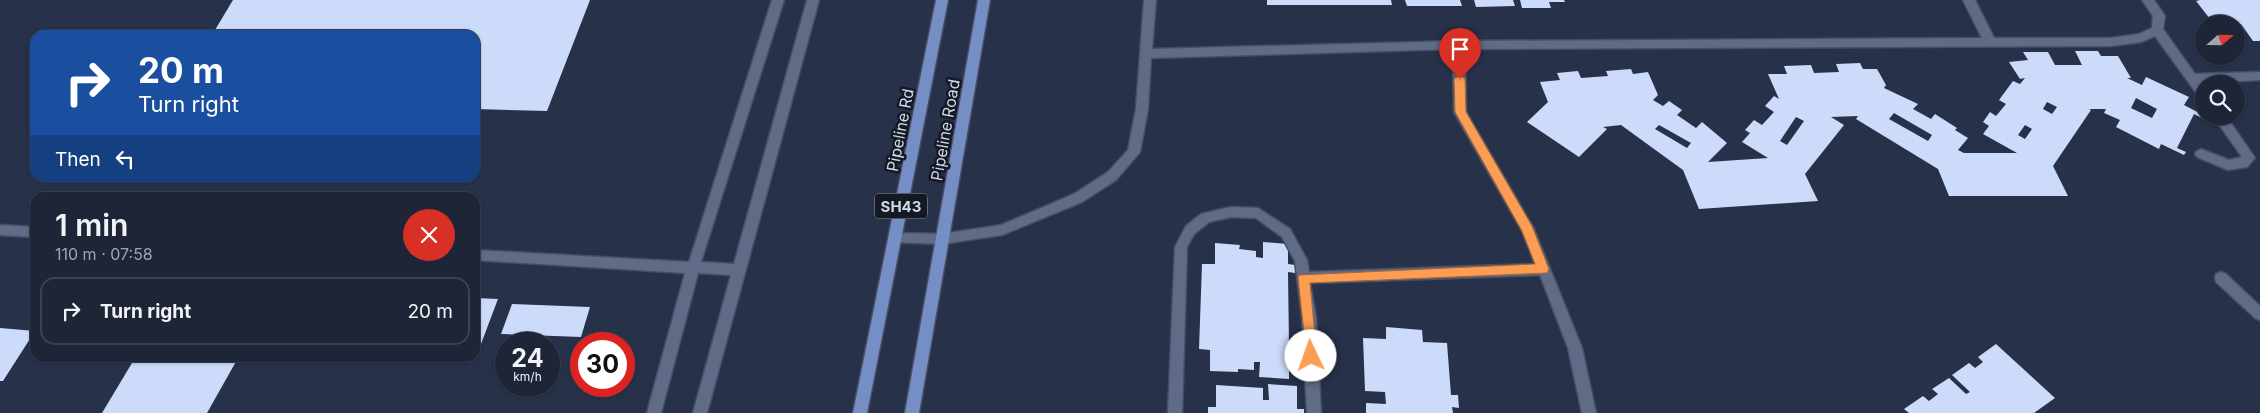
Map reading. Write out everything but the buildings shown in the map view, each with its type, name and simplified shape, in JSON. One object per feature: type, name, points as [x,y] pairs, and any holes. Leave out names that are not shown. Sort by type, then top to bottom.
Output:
[{"type":"main road","name":"Pipeline Rd","points":[[860,413],[942,0]]},
{"type":"main road","name":"Pipeline Road","points":[[912,413],[984,0]]},
{"type":"street","points":[[654,413],[693,268],[778,0]]},
{"type":"street","points":[[700,413],[813,0]]},
{"type":"street","points":[[895,238],[942,239],[1002,230],[1078,198],[1112,176],[1134,152],[1142,109],[1150,0]]},
{"type":"street","points":[[1969,0],[1990,42]]},
{"type":"street","points":[[2148,0],[2159,16],[2157,30],[2195,83]]},
{"type":"street","points":[[1146,54],[1459,45],[2111,42],[2141,38],[2157,30]]},
{"type":"street","points":[[1459,45],[1460,112],[1528,229],[1575,348],[1589,413]]},
{"type":"street","points":[[2192,79],[2260,76]]},
{"type":"street","points":[[2200,154],[2228,165],[2243,164],[2249,158],[2225,125]]},
{"type":"street","points":[[1175,413],[1181,247],[1190,230],[1206,218],[1231,212],[1258,213],[1286,233],[1301,260],[1309,317],[1314,413]]},
{"type":"street","points":[[0,230],[30,232]]},
{"type":"street","points":[[480,255],[738,270]]},
{"type":"street","points":[[1304,278],[1543,269]]},
{"type":"street","points":[[2221,278],[2260,314]]},
{"type":"route","points":[[1311,356],[1304,278],[1543,269],[1528,229],[1460,112],[1460,79]]}]
